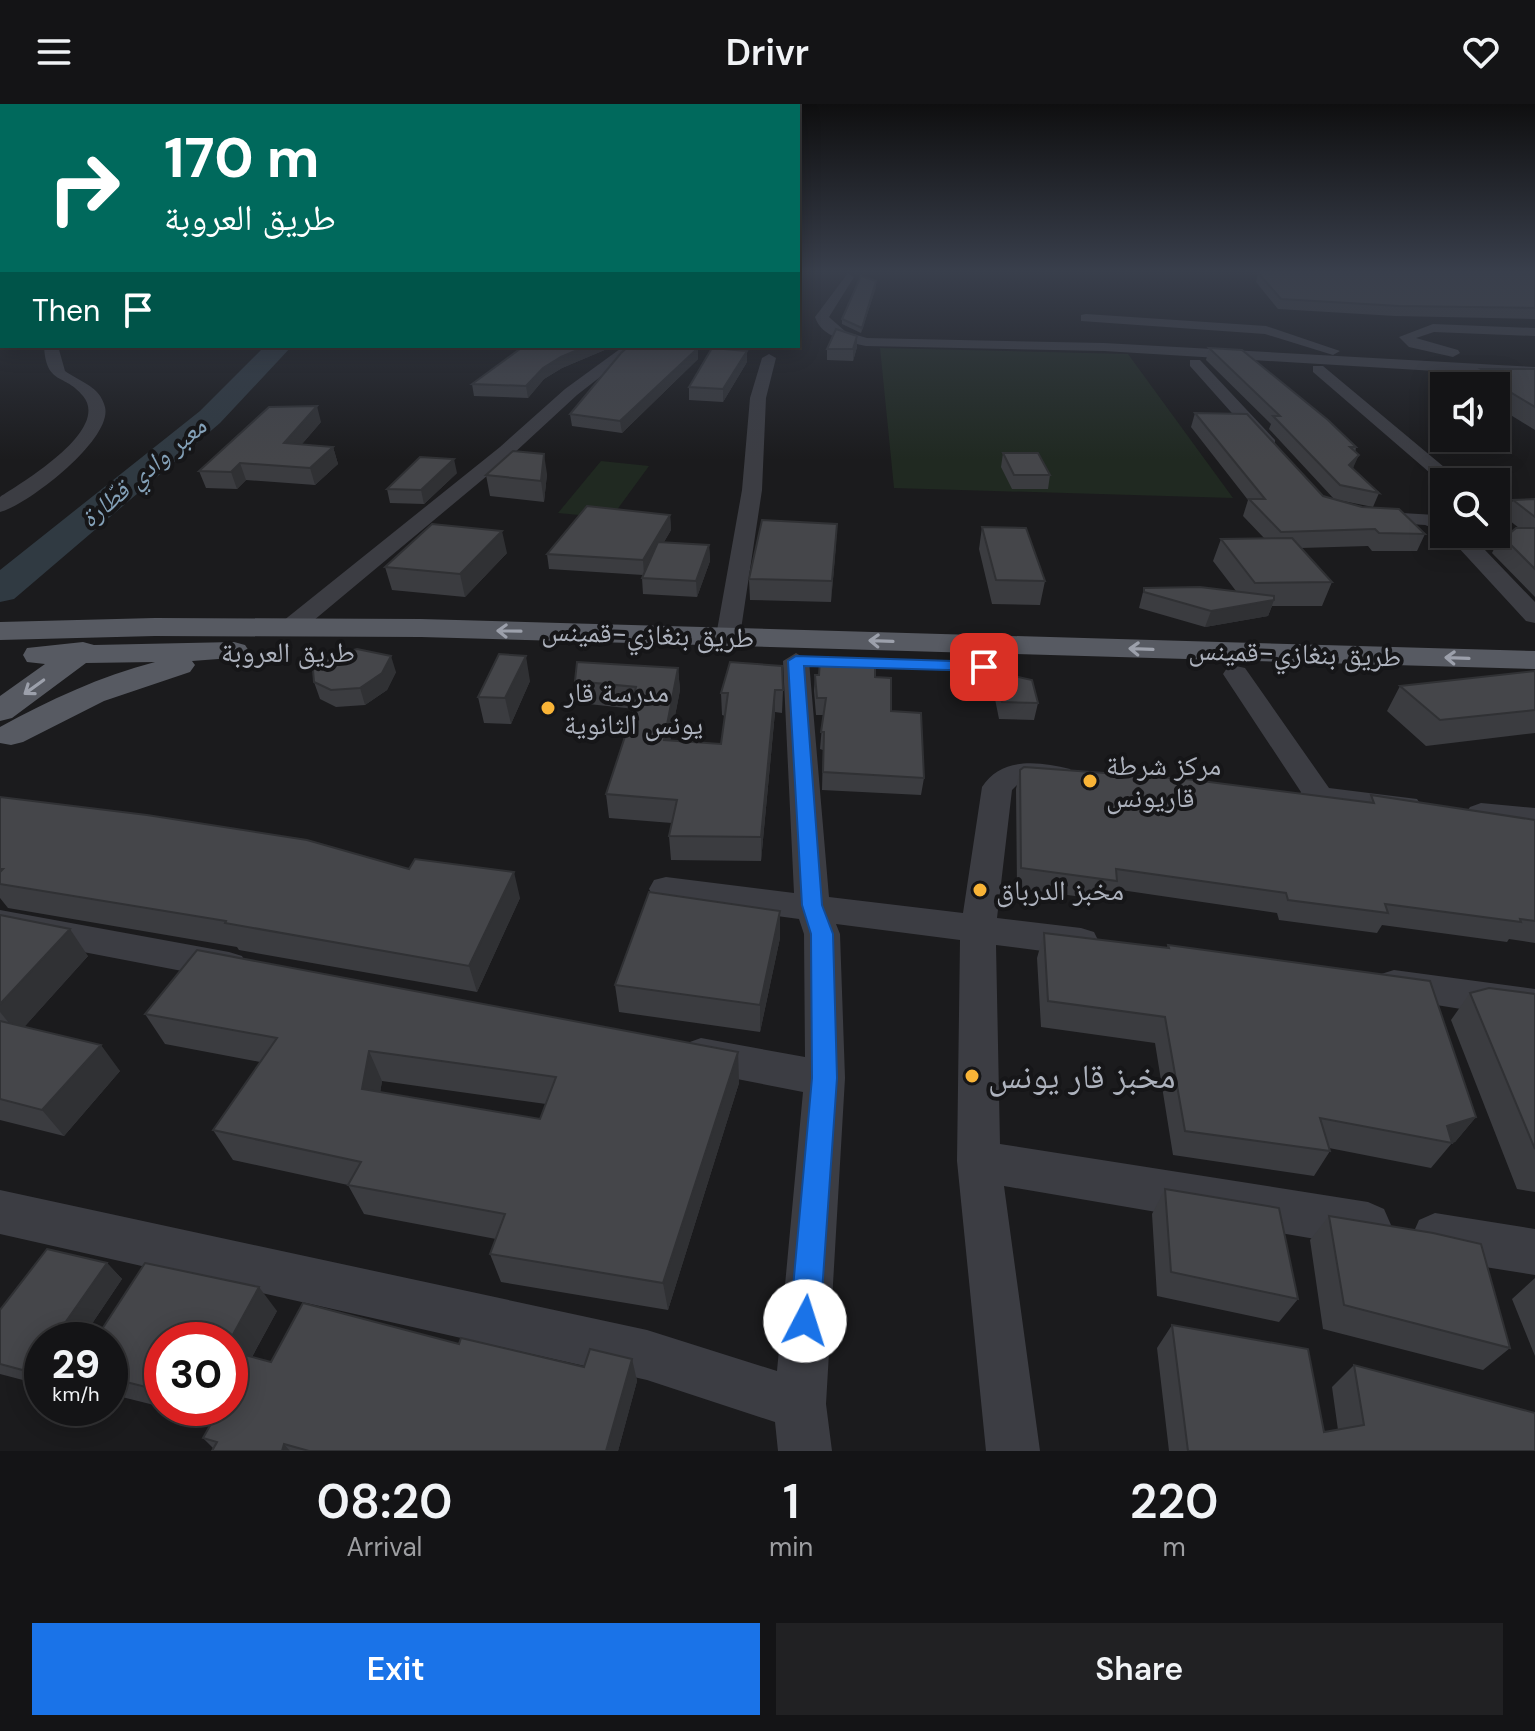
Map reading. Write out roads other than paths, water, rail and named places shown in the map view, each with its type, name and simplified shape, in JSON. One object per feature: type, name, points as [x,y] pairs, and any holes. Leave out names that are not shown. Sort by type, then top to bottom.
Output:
[{"type":"main road","name":"طريق بنغازي-قمينس","points":[[116,641],[155,627],[292,626],[1535,660]]},
{"type":"main road","points":[[0,631],[116,641]]},
{"type":"main road","points":[[0,656],[79,654],[116,641]]},
{"type":"main road","points":[[4,730],[116,641]]},
{"type":"main road","name":"طريق العروبة","points":[[116,641],[256,650],[796,661],[1535,682]]},
{"type":"main road","points":[[4,730],[107,687],[157,670],[256,650]]},
{"type":"main road","points":[[4,730],[79,654]]},
{"type":"street","points":[[839,334],[866,342],[1104,347],[1535,372]]},
{"type":"street","points":[[1222,334],[1236,338],[1258,334]]},
{"type":"street","points":[[1281,334],[1365,362]]},
{"type":"street","points":[[1415,334],[1406,337],[1414,344],[1488,359],[1526,360],[1535,356]]},
{"type":"street","points":[[1528,334],[1523,338],[1535,348]]},
{"type":"street","points":[[0,506],[81,446],[94,427],[98,412],[96,401],[90,392],[66,382],[51,356],[51,348]]},
{"type":"street","points":[[292,626],[571,392],[629,349]]},
{"type":"street","points":[[728,636],[752,490],[758,398],[769,358]]},
{"type":"street","points":[[1195,363],[1277,454]]},
{"type":"street","points":[[1318,369],[1435,468]]},
{"type":"street","points":[[1349,516],[1430,519]]},
{"type":"street","points":[[1470,548],[1535,616]]},
{"type":"street","points":[[796,661],[812,905],[822,934],[825,1078],[800,1404],[805,1451]]},
{"type":"street","points":[[1236,674],[1320,797]]},
{"type":"street","points":[[1013,1451],[979,1161],[978,928],[997,787],[1003,779],[1012,773],[1091,779]]},
{"type":"street","points":[[1289,794],[1535,819]]},
{"type":"street","points":[[666,889],[812,905],[1118,947]]},
{"type":"street","points":[[0,923],[265,973]]},
{"type":"street","points":[[1365,981],[1535,1005]]},
{"type":"street","points":[[669,1049],[825,1078]]},
{"type":"street","points":[[979,1161],[1535,1252]]},
{"type":"street","points":[[0,1212],[647,1355],[800,1404]]},
{"type":"waterway","name":"معبر وادي قطّارة","points":[[0,590],[210,417],[277,348]]},
{"type":"place","name":"مدرسة قار يونس الثانوية","points":[[548,708]]},
{"type":"place","name":"مركز شرطة قاريونس","points":[[1090,781]]},
{"type":"place","name":"مخبز الدرباق","points":[[980,890]]},
{"type":"place","name":"مخبز قار يونس","points":[[972,1076]]}]
